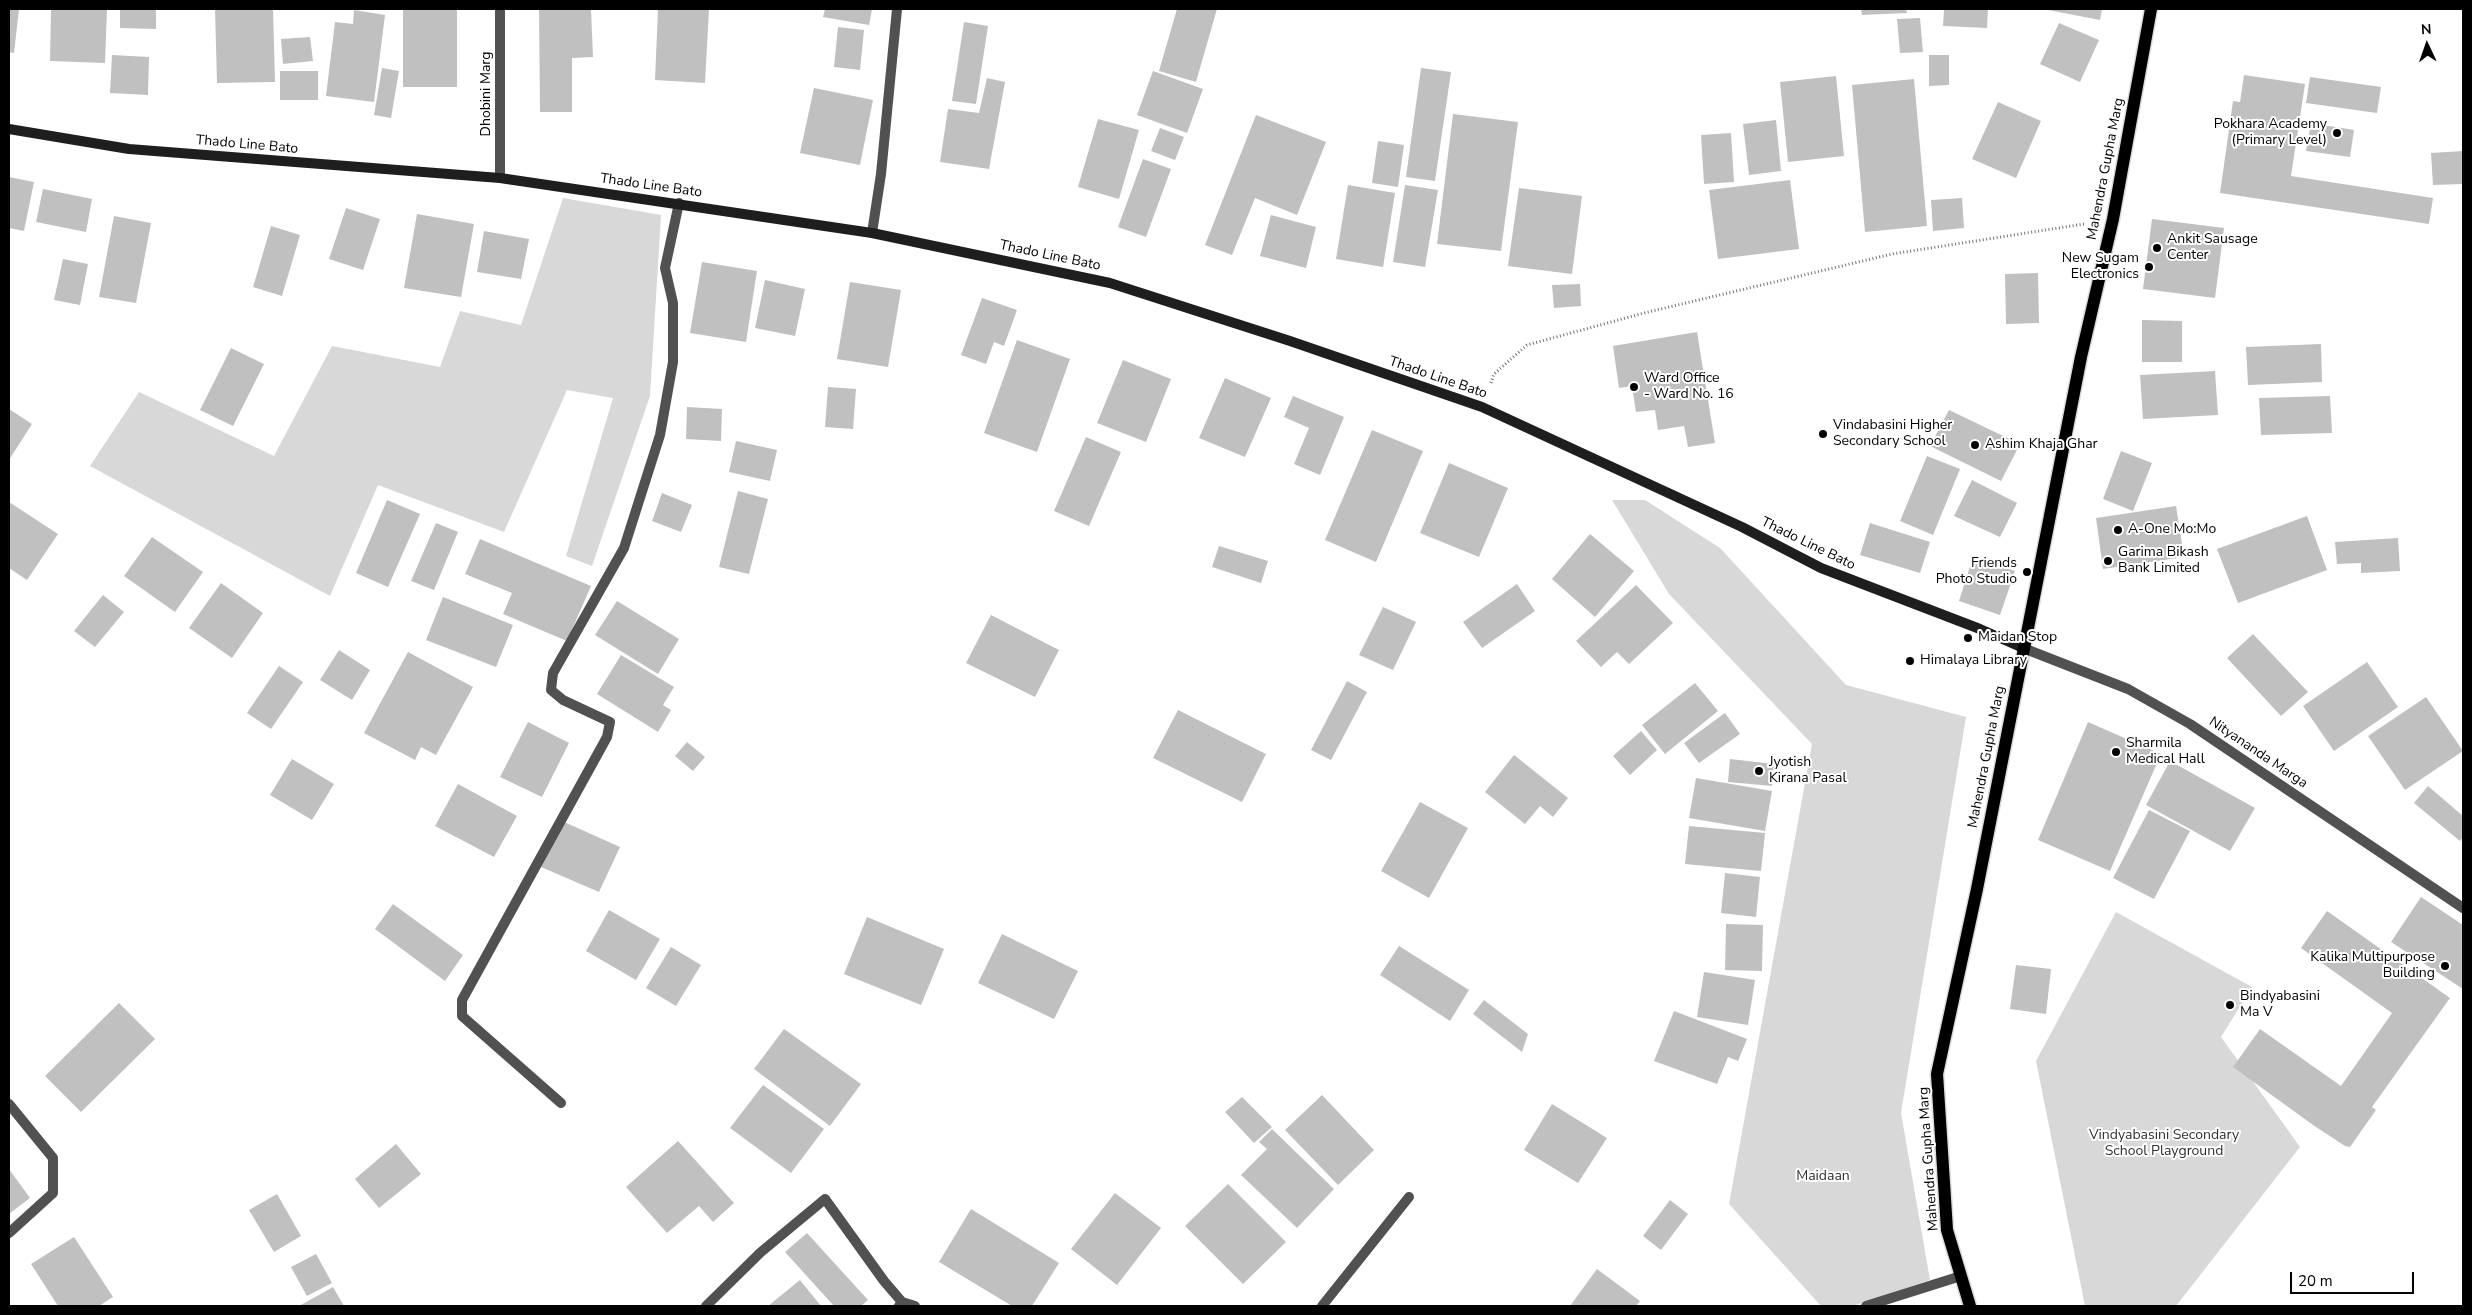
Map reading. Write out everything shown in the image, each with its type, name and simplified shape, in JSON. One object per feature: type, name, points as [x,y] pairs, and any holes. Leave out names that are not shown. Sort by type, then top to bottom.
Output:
[{"type":"main road","name":"Mahendra Gupha Marg","points":[[1970,1306],[1947,1230],[1937,1074],[1974,907],[2080,357],[2113,219],[2151,9]]},
{"type":"main road","name":"Thado Line Bato","points":[[9,129],[129,149],[500,178],[679,203],[872,233],[1110,283],[1290,341],[1482,407],[1724,519],[1821,568],[1980,629],[2023,648]]},
{"type":"street","name":"Dhobini Marg","points":[[500,9],[500,178]]},
{"type":"street","points":[[872,233],[881,174],[897,9]]},
{"type":"street","points":[[561,1104],[462,1016],[462,1000],[607,737],[610,722],[563,700],[551,690],[553,673],[624,548],[660,435],[673,362],[673,303],[665,268],[679,203]]},
{"type":"street","name":"Nityananda Marga","points":[[2023,648],[2128,690],[2190,724],[2463,908]]},
{"type":"street","points":[[9,1104],[53,1158],[53,1193],[9,1234]]},
{"type":"street","points":[[1322,1306],[1409,1197]]},
{"type":"street","points":[[706,1306],[760,1252],[824,1199],[901,1304],[915,1306]]},
{"type":"street","points":[[1866,1306],[1960,1276]]},
{"type":"path","points":[[1482,407],[1494,374],[1527,345],[1697,299],[1892,254],[2113,219]]},
{"type":"green space","points":[[563,198],[661,215],[650,396],[592,566],[566,556],[613,398],[567,390],[504,532],[378,485],[330,596],[90,466],[139,392],[274,456],[332,346],[440,367],[460,311],[521,325]]},
{"type":"green space","name":"Maidaan","points":[[1612,500],[1645,500],[1720,548],[1846,685],[1966,717],[1901,1113],[1930,1280],[1853,1306],[1821,1306],[1729,1204],[1812,744],[1669,594]]},
{"type":"green space","name":"Vindyabasini Secondary School Playground","points":[[2116,912],[2252,987],[2221,1037],[2300,1147],[2176,1306],[2085,1306],[2036,1061]]},
{"type":"building","points":[[9,9],[19,9],[14,53],[9,52]]},
{"type":"building","points":[[51,9],[107,9],[105,63],[50,61]]},
{"type":"building","points":[[120,9],[156,9],[156,29],[120,28]]},
{"type":"building","points":[[215,9],[273,9],[275,82],[217,83]]},
{"type":"building","points":[[403,9],[457,9],[457,87],[403,87]]},
{"type":"building","points":[[539,9],[591,9],[593,57],[572,58],[572,112],[540,112]]},
{"type":"building","points":[[658,9],[709,9],[705,83],[655,80]]},
{"type":"building","points":[[825,9],[872,9],[869,25],[823,17]]},
{"type":"building","points":[[1177,9],[1217,9],[1196,82],[1159,71]]},
{"type":"building","points":[[1861,9],[1906,9],[1907,13],[1862,15]]},
{"type":"building","points":[[1944,9],[1988,9],[1987,28],[1943,26]]},
{"type":"building","points":[[2043,9],[2102,9],[2100,20]]},
{"type":"building","points":[[354,10],[385,15],[374,102],[326,96],[335,22],[353,24]]},
{"type":"building","points":[[1920,18],[1923,52],[1900,53],[1897,19]]},
{"type":"building","points":[[964,22],[988,26],[976,104],[952,101]]},
{"type":"building","points":[[2059,23],[2099,40],[2080,82],[2040,64]]},
{"type":"building","points":[[838,27],[864,30],[860,70],[834,67]]},
{"type":"building","points":[[310,37],[313,61],[283,64],[281,39]]},
{"type":"building","points":[[112,55],[149,57],[148,95],[110,93]]},
{"type":"building","points":[[1929,55],[1949,55],[1949,85],[1929,86]]},
{"type":"building","points":[[382,68],[399,71],[391,118],[374,115]]},
{"type":"building","points":[[1421,68],[1451,72],[1435,181],[1406,177]]},
{"type":"building","points":[[280,71],[318,71],[318,100],[280,100]]},
{"type":"building","points":[[1153,71],[1203,89],[1187,133],[1137,115]]},
{"type":"building","points":[[2244,75],[2305,84],[2291,176],[2433,198],[2429,224],[2220,193],[2233,101],[2240,102]]},
{"type":"building","points":[[1836,76],[1844,156],[1788,162],[1780,82]]},
{"type":"building","points":[[2310,77],[2381,87],[2377,113],[2306,103]]},
{"type":"building","points":[[987,78],[1005,82],[989,169],[940,162],[948,109],[979,113]]},
{"type":"building","points":[[1914,79],[1927,226],[1865,232],[1852,85]]},
{"type":"building","points":[[814,88],[873,100],[860,165],[800,153]]},
{"type":"building","points":[[1998,102],[2041,121],[2016,178],[1972,159]]},
{"type":"building","points":[[1453,114],[1518,122],[1501,251],[1437,244]]},
{"type":"building","points":[[1256,115],[1326,142],[1297,215],[1255,198],[1232,255],[1205,245]]},
{"type":"building","points":[[1098,119],[1139,130],[1119,199],[1078,187]]},
{"type":"building","points":[[1776,120],[1781,171],[1749,175],[1743,124]]},
{"type":"building","points":[[2311,123],[2354,130],[2350,157],[2306,151]]},
{"type":"building","points":[[1160,128],[1184,137],[1175,160],[1151,151]]},
{"type":"building","points":[[1731,133],[1734,182],[1704,184],[1701,135]]},
{"type":"building","points":[[1378,141],[1404,145],[1398,187],[1372,183]]},
{"type":"building","points":[[2463,151],[2463,184],[2433,185],[2431,153]]},
{"type":"building","points":[[1143,159],[1171,169],[1146,237],[1118,227]]},
{"type":"building","points":[[9,177],[34,182],[24,231],[9,228]]},
{"type":"building","points":[[1790,180],[1799,249],[1718,259],[1709,190]]},
{"type":"building","points":[[1348,185],[1395,193],[1383,267],[1336,259]]},
{"type":"building","points":[[1405,185],[1438,190],[1425,267],[1393,262]]},
{"type":"building","points":[[1519,188],[1582,196],[1572,274],[1508,266]]},
{"type":"building","points":[[43,189],[92,199],[86,232],[36,222]]},
{"type":"building","points":[[1962,198],[1964,228],[1933,231],[1931,200]]},
{"type":"building","points":[[346,208],[380,219],[363,270],[329,259]]},
{"type":"building","points":[[417,214],[474,224],[461,297],[404,288]]},
{"type":"building","points":[[1271,215],[1316,227],[1306,268],[1260,256]]},
{"type":"building","points":[[114,216],[151,223],[136,303],[99,297]]},
{"type":"building","points":[[2152,219],[2224,228],[2215,298],[2143,289]]},
{"type":"building","points":[[271,226],[300,235],[282,296],[253,287]]},
{"type":"building","points":[[484,231],[529,239],[521,279],[477,272]]},
{"type":"building","points":[[63,259],[88,264],[80,305],[54,300]]},
{"type":"building","points":[[702,262],[757,271],[746,342],[690,333]]},
{"type":"building","points":[[2038,273],[2039,323],[2006,324],[2005,274]]},
{"type":"building","points":[[765,280],[805,289],[795,336],[755,328]]},
{"type":"building","points":[[850,282],[901,290],[888,367],[837,359]]},
{"type":"building","points":[[1580,284],[1581,306],[1554,308],[1552,285]]},
{"type":"building","points":[[982,298],[1017,310],[1004,346],[994,342],[986,364],[961,355]]},
{"type":"building","points":[[2142,320],[2182,321],[2182,362],[2142,362]]},
{"type":"building","points":[[1697,332],[1715,443],[1688,447],[1684,426],[1658,430],[1655,410],[1636,412],[1632,386],[1619,388],[1613,346]]},
{"type":"building","points":[[1017,340],[1070,359],[1037,452],[984,433]]},
{"type":"building","points":[[2321,344],[2322,382],[2248,385],[2246,347]]},
{"type":"building","points":[[231,348],[264,364],[233,426],[200,410]]},
{"type":"building","points":[[1123,360],[1171,379],[1146,442],[1097,423]]},
{"type":"building","points":[[2215,371],[2218,415],[2143,419],[2140,375]]},
{"type":"building","points":[[1225,378],[1271,398],[1245,457],[1199,438]]},
{"type":"building","points":[[828,387],[856,389],[853,429],[825,427]]},
{"type":"building","points":[[1293,396],[1344,417],[1320,475],[1294,464],[1309,428],[1284,417]]},
{"type":"building","points":[[2330,396],[2332,433],[2261,435],[2259,398]]},
{"type":"building","points":[[687,407],[722,409],[721,441],[686,439]]},
{"type":"building","points":[[9,409],[32,424],[9,460]]},
{"type":"building","name":"Ashim Khaja Ghar","points":[[1949,410],[2020,444],[2001,481],[1930,446]]},
{"type":"building","points":[[1372,430],[1423,451],[1376,562],[1325,540]]},
{"type":"building","points":[[1086,437],[1121,452],[1089,526],[1054,511]]},
{"type":"building","points":[[736,441],[777,450],[770,481],[729,472]]},
{"type":"building","points":[[2121,451],[2152,463],[2133,511],[2103,499]]},
{"type":"building","points":[[1927,456],[1960,469],[1933,535],[1900,521]]},
{"type":"building","points":[[1449,463],[1508,488],[1479,557],[1420,533]]},
{"type":"building","points":[[1972,480],[2017,503],[2000,537],[1954,516]]},
{"type":"building","points":[[738,491],[768,499],[749,574],[719,567]]},
{"type":"building","points":[[662,493],[692,505],[681,532],[652,521]]},
{"type":"building","points":[[387,500],[420,514],[388,587],[356,573]]},
{"type":"building","points":[[9,502],[58,534],[27,580],[9,568]]},
{"type":"building","points":[[2176,506],[2184,557],[2103,569],[2096,518]]},
{"type":"building","points":[[2307,516],[2327,570],[2238,603],[2217,549]]},
{"type":"building","points":[[436,523],[458,532],[434,590],[411,581]]},
{"type":"building","points":[[1870,523],[1930,542],[1920,573],[1860,555]]},
{"type":"building","points":[[1590,534],[1634,571],[1595,617],[1552,579]]},
{"type":"building","points":[[152,537],[203,572],[175,612],[124,576]]},
{"type":"building","points":[[2398,538],[2400,571],[2361,573],[2361,563],[2337,564],[2335,542]]},
{"type":"building","points":[[480,539],[591,586],[567,641],[503,614],[512,593],[465,574]]},
{"type":"building","points":[[1219,546],[1268,561],[1261,583],[1212,567]]},
{"type":"building","points":[[1973,557],[2015,571],[2000,615],[1959,601]]},
{"type":"building","points":[[221,583],[263,613],[232,658],[189,628]]},
{"type":"building","points":[[1517,584],[1535,611],[1482,648],[1463,622]]},
{"type":"building","points":[[1636,585],[1673,623],[1629,664],[1617,652],[1601,667],[1576,641]]},
{"type":"building","points":[[103,595],[124,612],[95,647],[74,631]]},
{"type":"building","points":[[443,597],[513,625],[496,667],[426,640]]},
{"type":"building","points":[[617,601],[679,639],[658,674],[595,635]]},
{"type":"building","points":[[1383,607],[1416,622],[1393,670],[1359,655]]},
{"type":"building","points":[[991,615],[1059,650],[1035,697],[966,663]]},
{"type":"building","points":[[2253,634],[2308,692],[2281,716],[2227,658]]},
{"type":"building","points":[[339,650],[370,670],[352,700],[320,680]]},
{"type":"building","points":[[408,652],[473,687],[436,755],[421,747],[415,760],[364,733]]},
{"type":"building","points":[[621,655],[674,687],[663,705],[671,710],[658,732],[597,694]]},
{"type":"building","points":[[2367,662],[2398,707],[2334,751],[2303,706]]},
{"type":"building","points":[[279,666],[303,682],[271,729],[247,713]]},
{"type":"building","points":[[1347,681],[1367,692],[1331,760],[1311,750]]},
{"type":"building","points":[[1695,683],[1718,711],[1665,754],[1642,725]]},
{"type":"building","points":[[2426,697],[2463,751],[2405,790],[2368,736]]},
{"type":"building","points":[[1178,710],[1266,754],[1242,802],[1153,758]]},
{"type":"building","points":[[1725,713],[1740,734],[1699,763],[1684,743]]},
{"type":"building","points":[[528,722],[569,743],[542,797],[500,777]]},
{"type":"building","points":[[2088,722],[2161,754],[2110,871],[2038,840]]},
{"type":"building","points":[[1641,731],[1657,750],[1630,775],[1613,756]]},
{"type":"building","points":[[687,742],[705,757],[693,771],[675,756]]},
{"type":"building","points":[[1514,755],[1568,798],[1553,817],[1540,806],[1525,824],[1485,792]]},
{"type":"building","points":[[292,759],[334,784],[312,820],[270,795]]},
{"type":"building","points":[[1730,759],[1774,764],[1772,786],[1728,782]]},
{"type":"building","points":[[2170,761],[2255,808],[2230,851],[2146,805]]},
{"type":"building","points":[[1696,778],[1772,791],[1765,831],[1689,818]]},
{"type":"building","points":[[458,784],[517,816],[494,857],[435,826]]},
{"type":"building","points":[[2428,786],[2463,816],[2463,837],[2460,841],[2414,803]]},
{"type":"building","points":[[1420,802],[1468,828],[1429,898],[1381,871]]},
{"type":"building","points":[[2149,810],[2190,831],[2154,899],[2113,878]]},
{"type":"building","points":[[562,821],[620,847],[599,892],[541,867]]},
{"type":"building","points":[[1689,826],[1765,833],[1761,871],[1685,864]]},
{"type":"building","points":[[1725,873],[1760,877],[1756,917],[1721,913]]},
{"type":"building","name":"Kalika Multipurpose Building","points":[[2421,897],[2463,925],[2463,989],[2391,942]]},
{"type":"building","points":[[393,904],[463,955],[445,981],[375,929]]},
{"type":"building","points":[[609,910],[660,939],[636,980],[586,951]]},
{"type":"building","points":[[2327,911],[2450,998],[2372,1107],[2376,1110],[2350,1147],[2345,1146],[2313,1125],[2233,1067],[2260,1029],[2341,1086],[2392,1013],[2301,948]]},
{"type":"building","points":[[867,917],[944,949],[921,1005],[844,974]]},
{"type":"building","points":[[1726,924],[1763,925],[1762,971],[1725,970]]},
{"type":"building","points":[[1002,934],[1078,971],[1054,1019],[978,983]]},
{"type":"building","points":[[1399,946],[1469,990],[1450,1021],[1380,975]]},
{"type":"building","points":[[671,947],[701,965],[676,1006],[646,988]]},
{"type":"building","points":[[2016,965],[2051,969],[2046,1014],[2010,1009]]},
{"type":"building","points":[[1704,972],[1755,980],[1748,1025],[1697,1017]]},
{"type":"building","points":[[1484,1000],[1528,1034],[1522,1052],[1473,1014]]},
{"type":"building","points":[[119,1003],[155,1039],[81,1112],[45,1076]]},
{"type":"building","points":[[1674,1011],[1747,1039],[1738,1061],[1728,1057],[1717,1084],[1654,1061]]},
{"type":"building","points":[[784,1029],[861,1084],[830,1126],[754,1069]]},
{"type":"building","points":[[763,1085],[824,1129],[791,1173],[730,1128]]},
{"type":"building","points":[[1322,1095],[1374,1150],[1338,1185],[1285,1130]]},
{"type":"building","points":[[1242,1097],[1272,1127],[1254,1143],[1225,1112]]},
{"type":"building","points":[[1552,1104],[1607,1138],[1578,1183],[1524,1150]]},
{"type":"building","points":[[1272,1129],[1334,1189],[1297,1228],[1241,1175],[1267,1149],[1259,1142]]},
{"type":"building","points":[[678,1141],[734,1203],[713,1222],[699,1206],[667,1233],[626,1187]]},
{"type":"building","points":[[396,1144],[421,1174],[379,1208],[355,1179]]},
{"type":"building","points":[[9,1169],[30,1198],[9,1214]]},
{"type":"building","points":[[1228,1184],[1286,1242],[1243,1284],[1185,1226]]},
{"type":"building","points":[[1115,1193],[1161,1228],[1117,1285],[1071,1249]]},
{"type":"building","points":[[277,1194],[301,1236],[274,1252],[249,1210]]},
{"type":"building","points":[[1670,1200],[1688,1214],[1661,1250],[1643,1236]]},
{"type":"building","points":[[971,1209],[1059,1263],[1032,1306],[1012,1306],[939,1262]]},
{"type":"building","points":[[807,1233],[868,1300],[861,1306],[834,1306],[785,1252]]},
{"type":"building","points":[[74,1237],[113,1297],[99,1306],[58,1306],[31,1264]]},
{"type":"building","points":[[316,1254],[332,1283],[307,1296],[291,1267]]},
{"type":"building","points":[[1597,1269],[1640,1301],[1636,1306],[1570,1306]]},
{"type":"building","points":[[800,1280],[821,1306],[768,1306]]},
{"type":"building","points":[[333,1287],[344,1306],[299,1306]]},
{"type":"place","name":"Pokhara Academy (Primary Level)","points":[[2337,133]]},
{"type":"place","name":"Ankit Sausage Center","points":[[2157,248]]},
{"type":"place","name":"New Sugam Electronics","points":[[2149,267]]},
{"type":"place","name":"Ward Office - Ward No. 16","points":[[1634,387]]},
{"type":"place","name":"Vindabasini Higher Secondary School","points":[[1823,434]]},
{"type":"place","name":"Ashim Khaja Ghar","points":[[1975,445]]},
{"type":"place","name":"A-One Mo:Mo","points":[[2118,530]]},
{"type":"place","name":"Garima Bikash Bank Limited","points":[[2108,561]]},
{"type":"place","name":"Friends Photo Studio","points":[[2027,572]]},
{"type":"place","name":"Maidan Stop","points":[[1968,638]]},
{"type":"place","name":"Himalaya Library","points":[[1910,661]]},
{"type":"place","name":"Sharmila Medical Hall","points":[[2116,752]]},
{"type":"place","name":"Jyotish Kirana Pasal","points":[[1759,771]]},
{"type":"place","name":"Kalika Multipurpose Building","points":[[2445,966]]},
{"type":"place","name":"Bindyabasini Ma V","points":[[2230,1005]]}]
